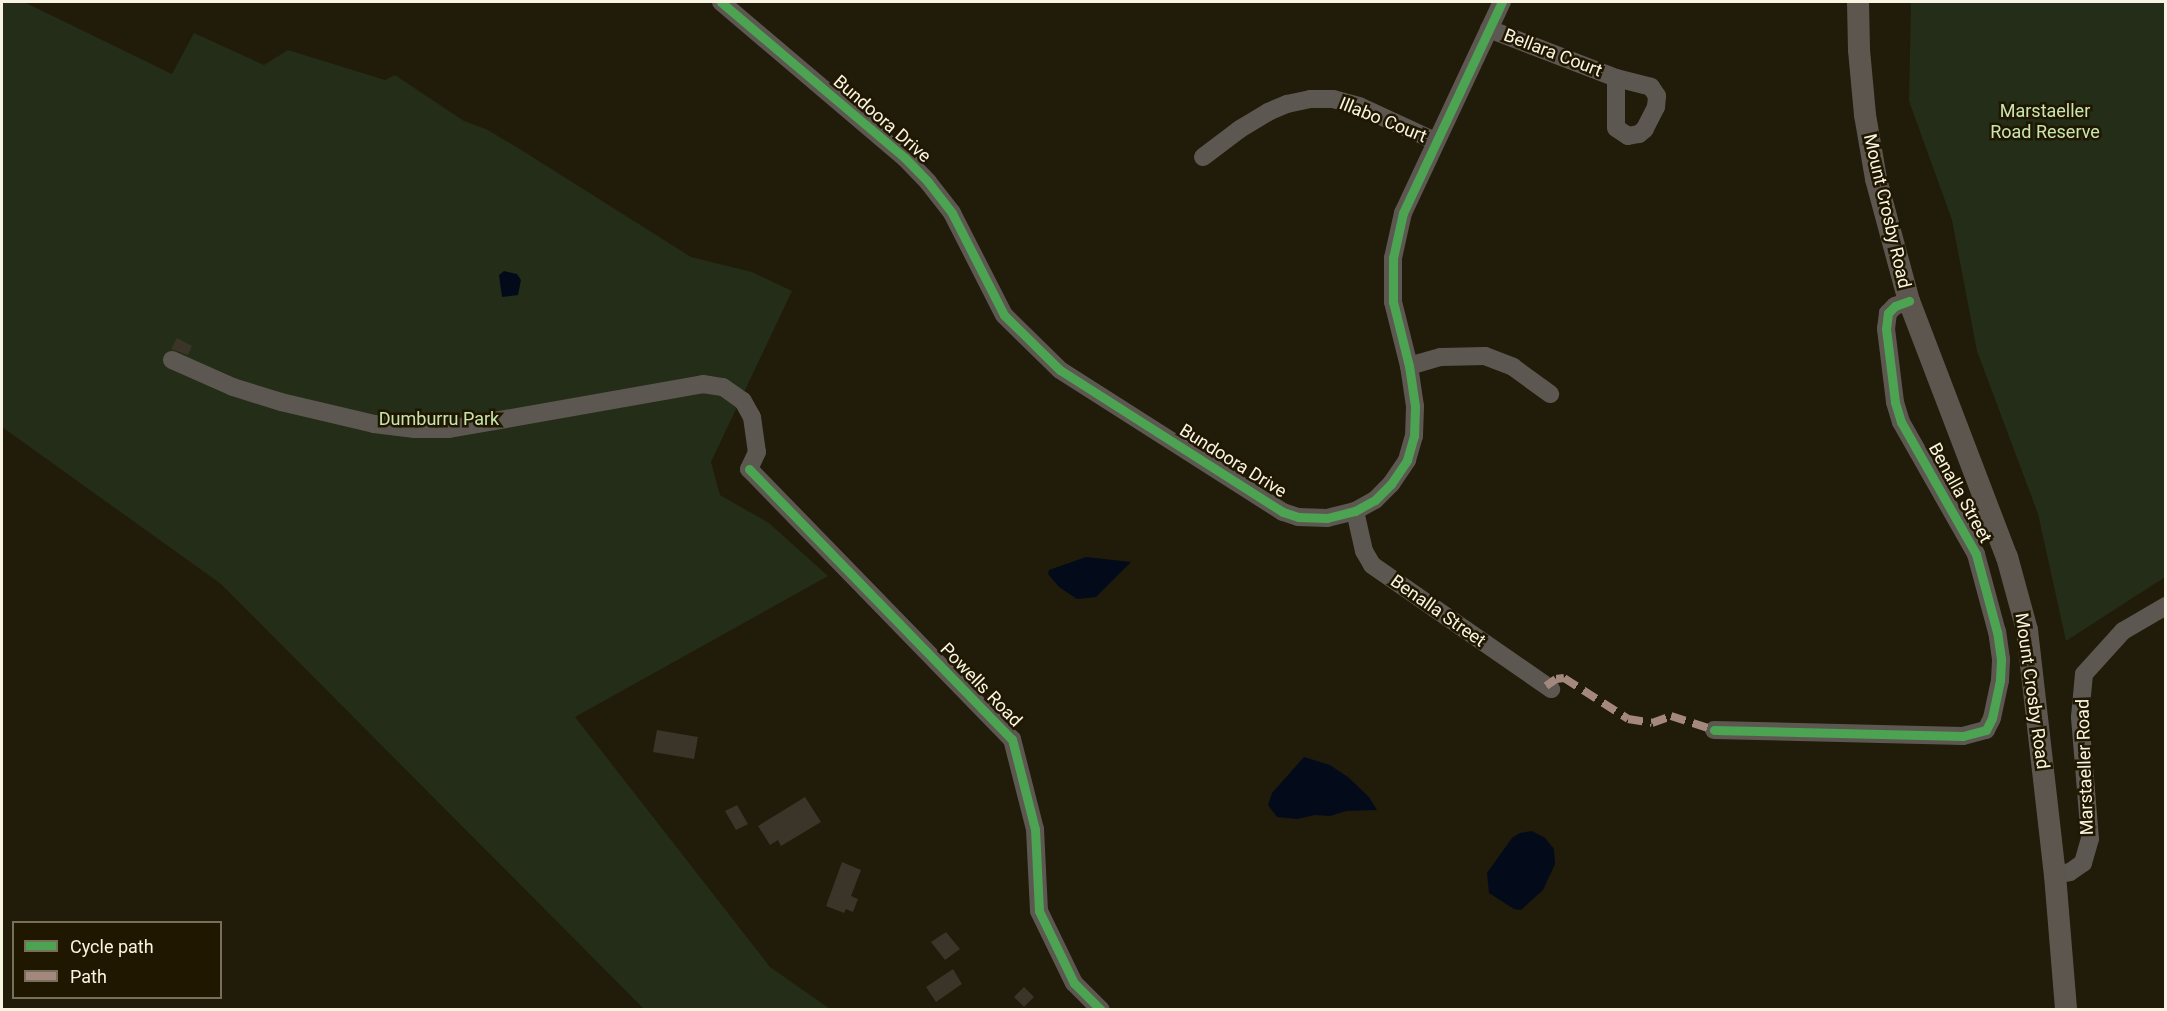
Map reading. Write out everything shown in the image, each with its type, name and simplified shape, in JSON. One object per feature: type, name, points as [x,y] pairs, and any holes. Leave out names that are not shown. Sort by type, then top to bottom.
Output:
[{"type":"main road","name":"Mount Crosby Road","points":[[1858,2],[1859,50],[1874,169],[1909,302],[2007,556],[2027,630],[2055,875],[2066,1010]]},
{"type":"street","name":"Bundoora Drive","points":[[721,2],[905,158],[928,182],[952,213],[1004,315],[1060,370],[1282,512],[1298,517],[1327,518],[1355,511],[1383,492],[1407,460],[1414,436],[1415,406],[1409,366],[1393,302],[1394,258],[1403,213],[1502,2]]},
{"type":"street","name":"Bellara Court","points":[[1490,29],[1616,78]]},
{"type":"street","name":"Illabo Court","points":[[1203,157],[1240,129],[1268,112],[1287,104],[1310,99],[1332,99],[1359,106],[1436,141]]},
{"type":"street","name":"Benalla Street","points":[[1714,730],[1963,736],[1986,730],[1992,718],[2000,680],[2001,659],[1997,632],[1976,554],[1901,422],[1894,402],[1886,329],[1888,313],[1895,306],[1909,302]]},
{"type":"street","points":[[1409,366],[1441,357],[1485,356],[1513,367],[1550,394]]},
{"type":"street","name":"Powells Road","points":[[172,360],[233,387],[281,402],[374,424],[415,429],[449,429],[703,384],[723,387],[743,401],[752,417],[757,452],[749,469],[1012,740],[1035,829],[1039,910],[1074,982],[1101,1010]]},
{"type":"street","name":"Benalla Street","points":[[1355,511],[1364,551],[1372,565],[1551,689]]},
{"type":"street","name":"Marstaeller Road","points":[[2055,875],[2070,872],[2083,863],[2090,839],[2080,717],[2084,674],[2123,631],[2166,606]]},
{"type":"green space","name":"Dumburru Park","points":[[2,2],[24,2],[172,74],[194,33],[264,65],[288,50],[385,80],[395,75],[464,121],[486,129],[523,151],[691,257],[752,272],[792,291],[711,462],[720,495],[769,523],[828,576],[575,717],[770,967],[830,1009],[644,1009],[221,584],[2,427]]},
{"type":"green space","name":"Marstaeller Road Reserve","points":[[1911,2],[2165,2],[2165,577],[2066,641],[2038,514],[1977,351],[1952,220],[1909,101]]},
{"type":"water","points":[[504,271],[517,274],[521,280],[518,295],[502,297],[499,275]]},
{"type":"water","points":[[1086,557],[1131,562],[1096,597],[1077,599],[1059,587],[1048,574],[1049,570]]},
{"type":"water","points":[[1304,757],[1330,765],[1348,777],[1369,797],[1377,810],[1346,811],[1330,816],[1315,815],[1297,819],[1277,817],[1268,805],[1272,793]]},
{"type":"water","points":[[1532,831],[1545,838],[1554,849],[1555,864],[1543,890],[1521,910],[1514,909],[1489,893],[1487,873],[1512,838],[1520,833]]},
{"type":"building","points":[[177,338],[192,346],[188,355],[171,349]]},
{"type":"building","points":[[657,730],[698,737],[694,759],[653,752]]},
{"type":"building","points":[[805,797],[821,822],[781,846],[778,840],[770,845],[758,826]]},
{"type":"building","points":[[737,805],[748,824],[736,830],[725,811]]},
{"type":"building","points":[[842,862],[861,870],[851,896],[858,899],[853,912],[846,909],[844,913],[826,906]]},
{"type":"building","points":[[946,932],[960,949],[945,960],[931,942]]},
{"type":"building","points":[[953,969],[962,984],[936,1002],[926,987]]},
{"type":"building","points":[[1024,987],[1034,997],[1024,1007],[1014,997]]},
{"type":"marked path","points":[[1546,686],[1556,679],[1564,678],[1628,719],[1652,723],[1671,716],[1714,730]]},
{"type":"cycle path","points":[[721,2],[905,158],[928,182],[952,213],[1004,315],[1060,370],[1283,512],[1298,517],[1327,518],[1355,511],[1375,500],[1391,484],[1407,460],[1414,436],[1415,406],[1409,366],[1393,302],[1393,258],[1403,213],[1502,2]]},
{"type":"cycle path","points":[[1714,730],[1963,736],[1986,730],[1992,718],[2000,680],[2001,659],[1997,632],[1976,554],[1901,422],[1895,402],[1886,329],[1888,313],[1895,306],[1909,301]]},
{"type":"cycle path","points":[[749,469],[1012,739],[1035,829],[1039,911],[1074,983],[1101,1010]]}]
